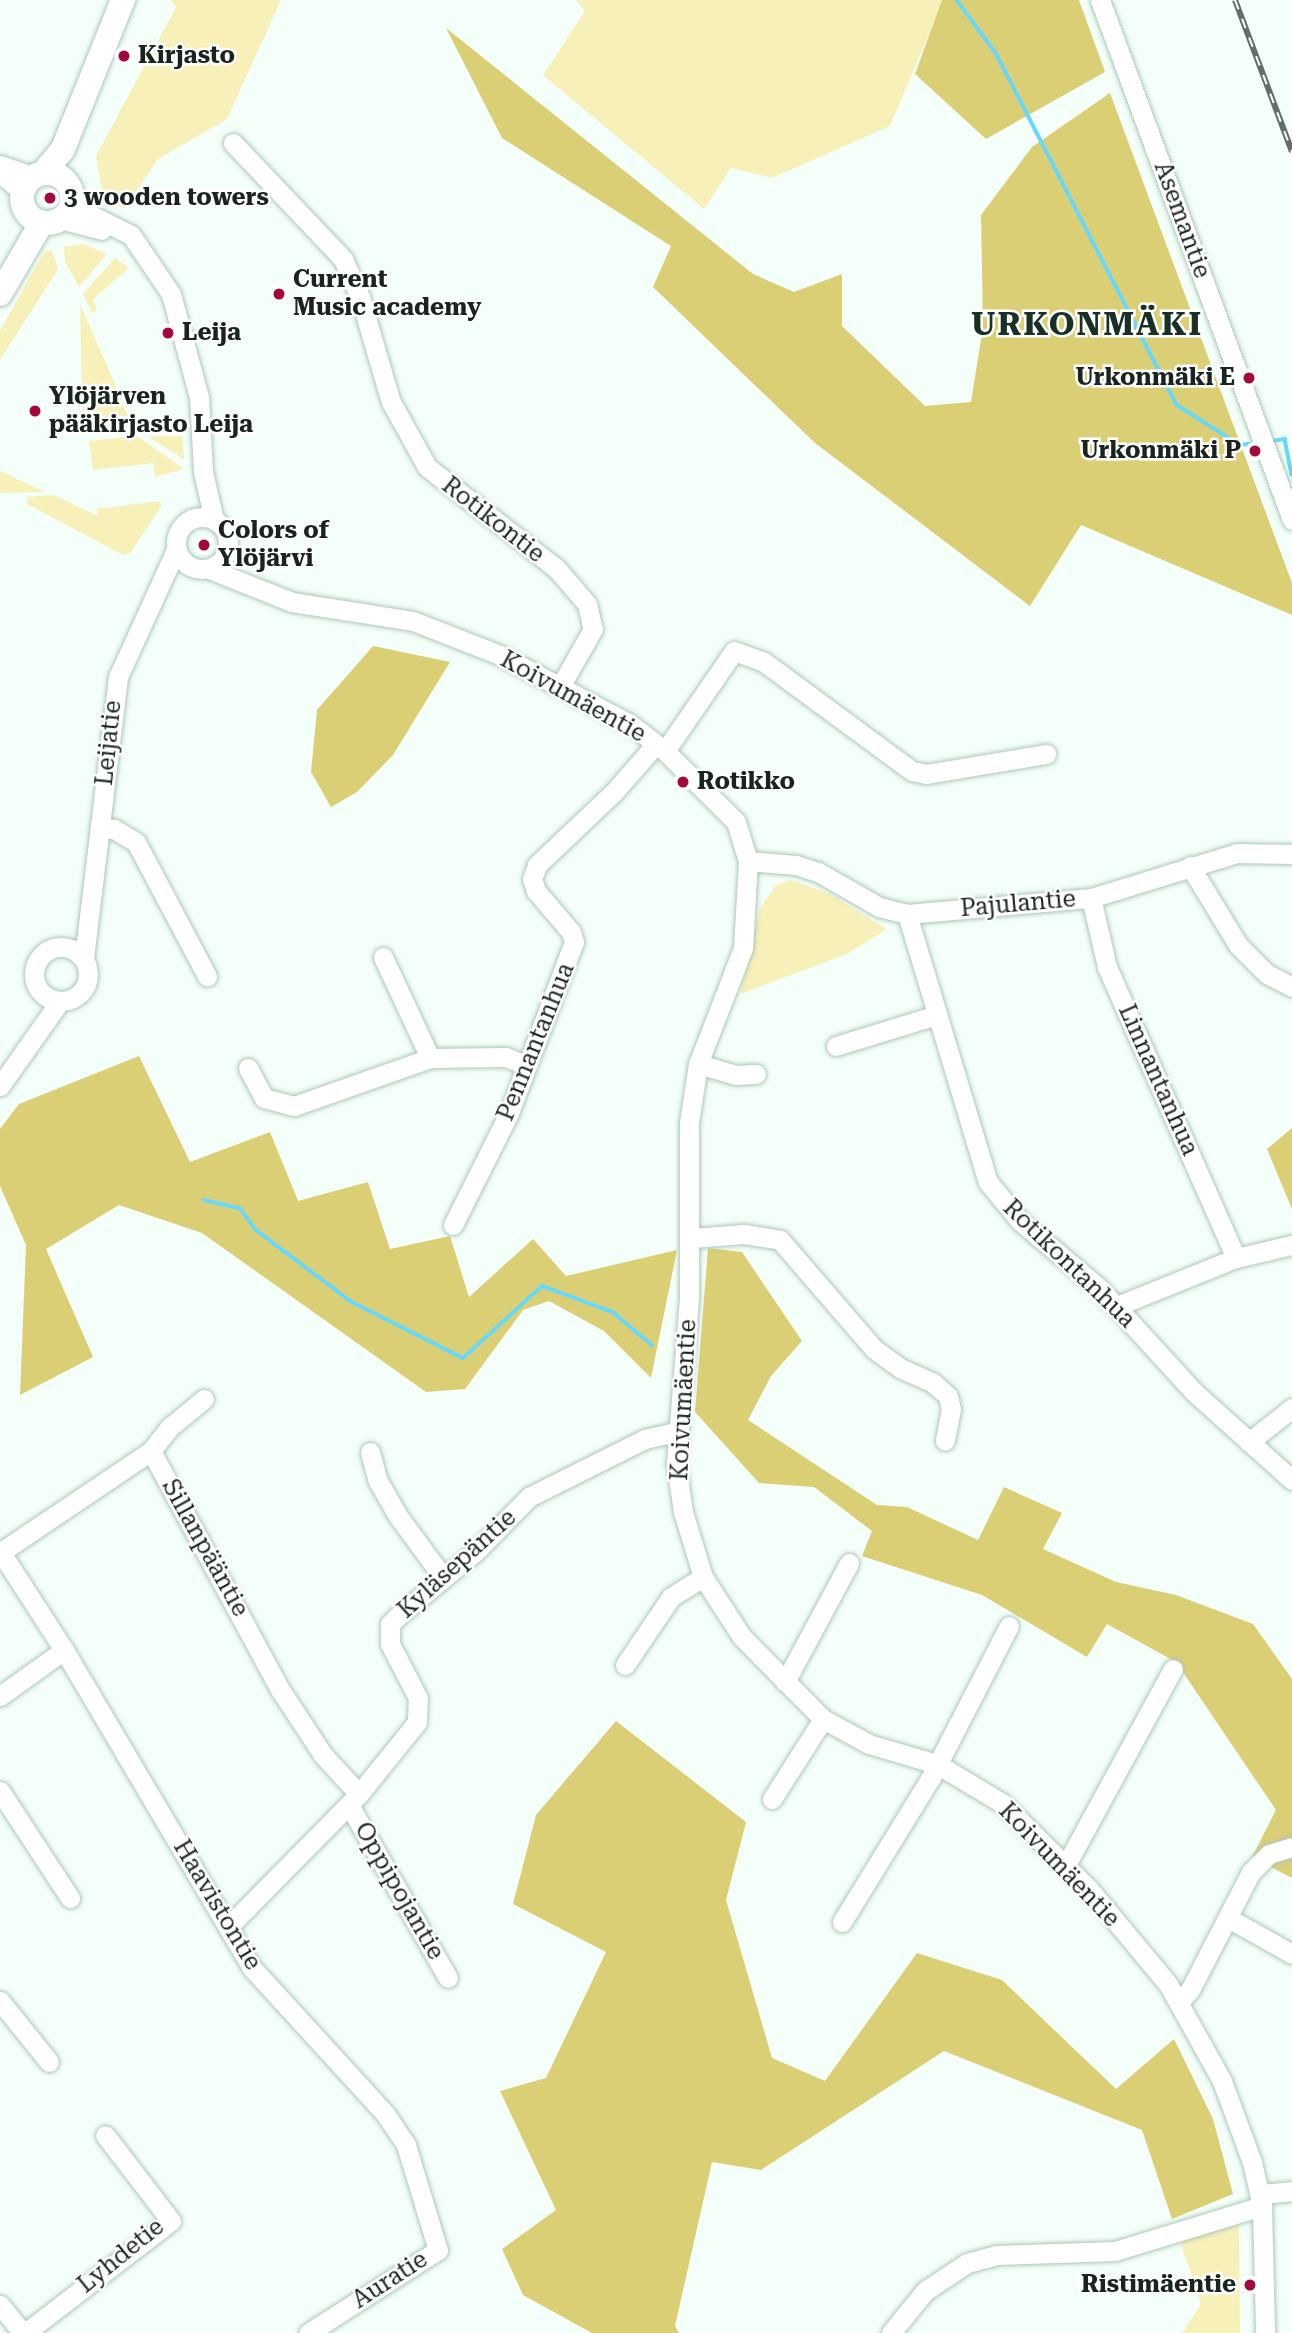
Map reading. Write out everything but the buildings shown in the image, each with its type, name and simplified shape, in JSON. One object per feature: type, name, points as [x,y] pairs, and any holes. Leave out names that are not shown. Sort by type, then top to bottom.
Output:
[{"type":"main road","points":[[0,275],[63,149],[123,0]]},
{"type":"main road","points":[[38,199],[70,208],[70,189],[101,57]]},
{"type":"main road","points":[[0,294],[38,199],[57,175],[70,189]]},
{"type":"street","name":"Asemantie","points":[[1100,0],[1292,520]]},
{"type":"street","name":"Rotikontie","points":[[233,143],[343,258],[391,402],[427,467],[556,568],[587,604],[593,629],[561,685]]},
{"type":"street","points":[[0,164],[38,199]]},
{"type":"street","points":[[0,173],[38,199],[103,231],[150,260]]},
{"type":"street","points":[[70,189],[89,214],[131,235],[171,294],[199,397],[203,472],[215,520],[225,531],[226,554],[253,586]]},
{"type":"street","points":[[193,519],[203,472]]},
{"type":"street","points":[[215,520],[193,519],[181,527],[176,550],[200,568],[226,554]]},
{"type":"street","name":"Leijatie","points":[[0,1086],[28,1042],[60,1001],[84,990],[89,969],[84,958],[90,891],[101,828],[118,677],[176,550]]},
{"type":"street","name":"Koivumäentie","points":[[200,568],[330,611],[413,621],[500,654],[561,685],[660,747],[736,822],[748,861],[743,948],[698,1064],[689,1123],[692,1238],[678,1431],[678,1491],[704,1577],[742,1637],[822,1719],[869,1744],[937,1764],[1002,1803],[1066,1865],[1180,2001],[1222,2081],[1261,2200],[1265,2333]]},
{"type":"street","name":"Leijatie","points":[[152,602],[200,568]]},
{"type":"street","points":[[660,747],[734,651],[764,662],[912,771],[926,774],[1046,754]]},
{"type":"street","name":"Pennantanhua","points":[[453,1226],[483,1171],[573,942],[571,932],[536,891],[532,879],[537,865],[660,747]]},
{"type":"street","points":[[101,828],[125,834],[141,849],[207,976]]},
{"type":"street","name":"Pajulantie","points":[[748,861],[796,865],[818,872],[879,907],[906,914],[1091,898],[1237,853],[1292,854]]},
{"type":"street","points":[[1190,866],[1237,945],[1267,974],[1292,987]]},
{"type":"street","name":"Leijatie","points":[[28,1042],[36,985],[34,974],[43,953],[65,947],[90,891]]},
{"type":"street","name":"Linnantanhua","points":[[1091,898],[1107,967],[1237,1258]]},
{"type":"street","name":"Rotikontanhua","points":[[906,914],[988,1182],[1020,1221],[1116,1306],[1177,1375],[1292,1480]]},
{"type":"street","points":[[65,947],[84,958]]},
{"type":"street","points":[[383,957],[430,1058]]},
{"type":"street","points":[[36,985],[43,994],[60,1001]]},
{"type":"street","points":[[836,1046],[937,1015]]},
{"type":"street","points":[[248,1068],[264,1098],[294,1106],[430,1058],[506,1057],[525,1065]]},
{"type":"street","points":[[698,1064],[736,1075],[756,1073]]},
{"type":"street","points":[[692,1238],[744,1234],[780,1240],[874,1349],[900,1368],[933,1383],[948,1396],[951,1409],[945,1440]]},
{"type":"street","points":[[1116,1306],[1237,1258],[1292,1245]]},
{"type":"street","points":[[151,1451],[170,1427],[204,1399]]},
{"type":"street","points":[[1249,1441],[1292,1408]]},
{"type":"street","name":"Kyläsepäntie","points":[[229,1926],[354,1799],[421,1711],[390,1644],[390,1625],[442,1576],[476,1551],[529,1497],[645,1439],[678,1431]]},
{"type":"street","name":"Sillanpääntie","points":[[1,1551],[151,1451],[281,1691],[354,1799]]},
{"type":"street","points":[[370,1452],[378,1481],[398,1516],[442,1576]]},
{"type":"street","name":"Haavistontie","points":[[1,1551],[64,1650],[252,1968],[386,2115],[406,2145],[438,2250]]},
{"type":"street","points":[[785,1682],[849,1563]]},
{"type":"street","points":[[625,1665],[671,1597],[704,1577]]},
{"type":"street","points":[[842,1922],[937,1764],[1009,1626]]},
{"type":"street","points":[[0,1696],[64,1650]]},
{"type":"street","points":[[1066,1865],[1174,1669]]},
{"type":"street","points":[[772,1798],[822,1719]]},
{"type":"street","points":[[0,1791],[70,1898]]},
{"type":"street","name":"Oppipojantie","points":[[354,1799],[449,1978]]},
{"type":"street","points":[[1180,2001],[1191,1990],[1251,1872],[1269,1854],[1292,1847]]},
{"type":"street","points":[[1228,1918],[1292,1954]]},
{"type":"street","points":[[0,2001],[49,2062]]},
{"type":"street","name":"Lyhdetie","points":[[24,2333],[171,2221],[105,2136]]},
{"type":"street","points":[[891,2333],[925,2291],[967,2263],[996,2255],[1115,2251],[1292,2191]]},
{"type":"street","name":"Auratie","points":[[308,2333],[438,2250]]},
{"type":"street","points":[[0,2305],[24,2333]]},
{"type":"shaded area","points":[[171,0],[281,0],[227,119],[158,159],[124,209],[103,197],[96,156],[176,7]]},
{"type":"shaded area","points":[[576,0],[940,0],[942,3],[890,126],[772,178],[731,168],[704,209],[543,75],[585,11]]},
{"type":"shaded area","points":[[942,0],[1079,0],[1105,72],[986,139],[915,74]]},
{"type":"shaded area","points":[[446,28],[753,274],[794,292],[842,274],[842,326],[925,406],[971,402],[983,327],[981,215],[1032,147],[1110,93],[1292,583],[1292,615],[1081,525],[1030,606],[815,443],[653,287],[671,246],[502,138]]},
{"type":"shaded area","points":[[83,244],[107,254],[79,287],[65,262],[64,247]]},
{"type":"shaded area","points":[[52,250],[58,269],[0,360],[0,331],[44,252]]},
{"type":"shaded area","points":[[115,258],[129,268],[93,299],[97,310],[92,313],[83,294]]},
{"type":"shaded area","points":[[80,304],[131,423],[89,421],[83,433]]},
{"type":"shaded area","points":[[137,436],[184,469],[155,477],[153,463],[93,470],[89,441]]},
{"type":"shaded area","points":[[150,436],[182,436],[184,459],[151,439]]},
{"type":"shaded area","points":[[0,471],[45,492],[0,493]]},
{"type":"shaded area","points":[[54,495],[98,516],[97,509],[159,501],[162,505],[130,553],[123,555],[27,504],[28,497]]},
{"type":"shaded area","points":[[373,646],[450,662],[393,755],[357,792],[331,807],[311,772],[317,710]]},
{"type":"shaded area","points":[[790,880],[828,893],[887,929],[847,954],[740,994],[760,908],[776,885]]},
{"type":"shaded area","points":[[139,1056],[190,1162],[270,1132],[298,1201],[368,1182],[390,1249],[450,1236],[469,1297],[533,1239],[566,1276],[677,1250],[651,1378],[604,1331],[549,1301],[523,1310],[465,1389],[426,1392],[202,1233],[119,1205],[46,1249],[93,1357],[20,1395],[26,1245],[0,1186],[0,1129],[19,1104]]},
{"type":"shaded area","points":[[1292,1128],[1292,1209],[1267,1149]]},
{"type":"shaded area","points":[[708,1248],[742,1252],[802,1341],[771,1376],[748,1420],[877,1505],[907,1507],[978,1540],[1004,1487],[1062,1513],[1043,1549],[1116,1582],[1176,1595],[1253,1624],[1292,1679],[1292,1878],[1252,1857],[1276,1810],[1176,1662],[1107,1624],[1087,1657],[982,1595],[862,1556],[872,1531],[814,1487],[759,1483],[695,1412]]},
{"type":"shaded area","points":[[616,1721],[746,1822],[726,1900],[772,2058],[825,2081],[917,1953],[1002,1980],[1116,2089],[1174,2039],[1213,2119],[1233,2194],[1172,2219],[1142,2130],[944,2051],[761,2170],[712,2162],[675,2326],[679,2333],[592,2333],[523,2295],[502,2249],[556,2210],[500,2091],[546,2078],[606,1952],[513,1904],[536,1815]]},
{"type":"shaded area","points":[[1239,2223],[1240,2333],[1182,2333],[1201,2304],[1179,2238]]},
{"type":"waterway","points":[[957,0],[996,53],[1177,405],[1240,445],[1257,443]]},
{"type":"waterway","points":[[1272,441],[1285,439],[1292,474]]},
{"type":"waterway","points":[[204,1200],[240,1208],[256,1230],[352,1302],[463,1358],[542,1286],[613,1312],[652,1345]]},
{"type":"railway","points":[[1235,0],[1292,152]]},
{"type":"place","name":"Kirjasto","points":[[124,56]]},
{"type":"place","name":"3 wooden towers","points":[[50,198]]},
{"type":"place","name":"Current Music academy","points":[[279,294]]},
{"type":"place","name":"Leija","points":[[168,333]]},
{"type":"place","name":"Urkonmäki E","points":[[1249,378]]},
{"type":"place","name":"Ylöjärven pääkirjasto Leija","points":[[35,411]]},
{"type":"place","name":"Urkonmäki P","points":[[1255,451]]},
{"type":"place","name":"Colors of Ylöjärvi","points":[[204,545]]},
{"type":"place","name":"Rotikko","points":[[683,782]]},
{"type":"place","name":"Ristimäentie","points":[[1250,2285]]},
{"type":"district","name":"URKONMÄKI","points":[[1087,324]]}]
